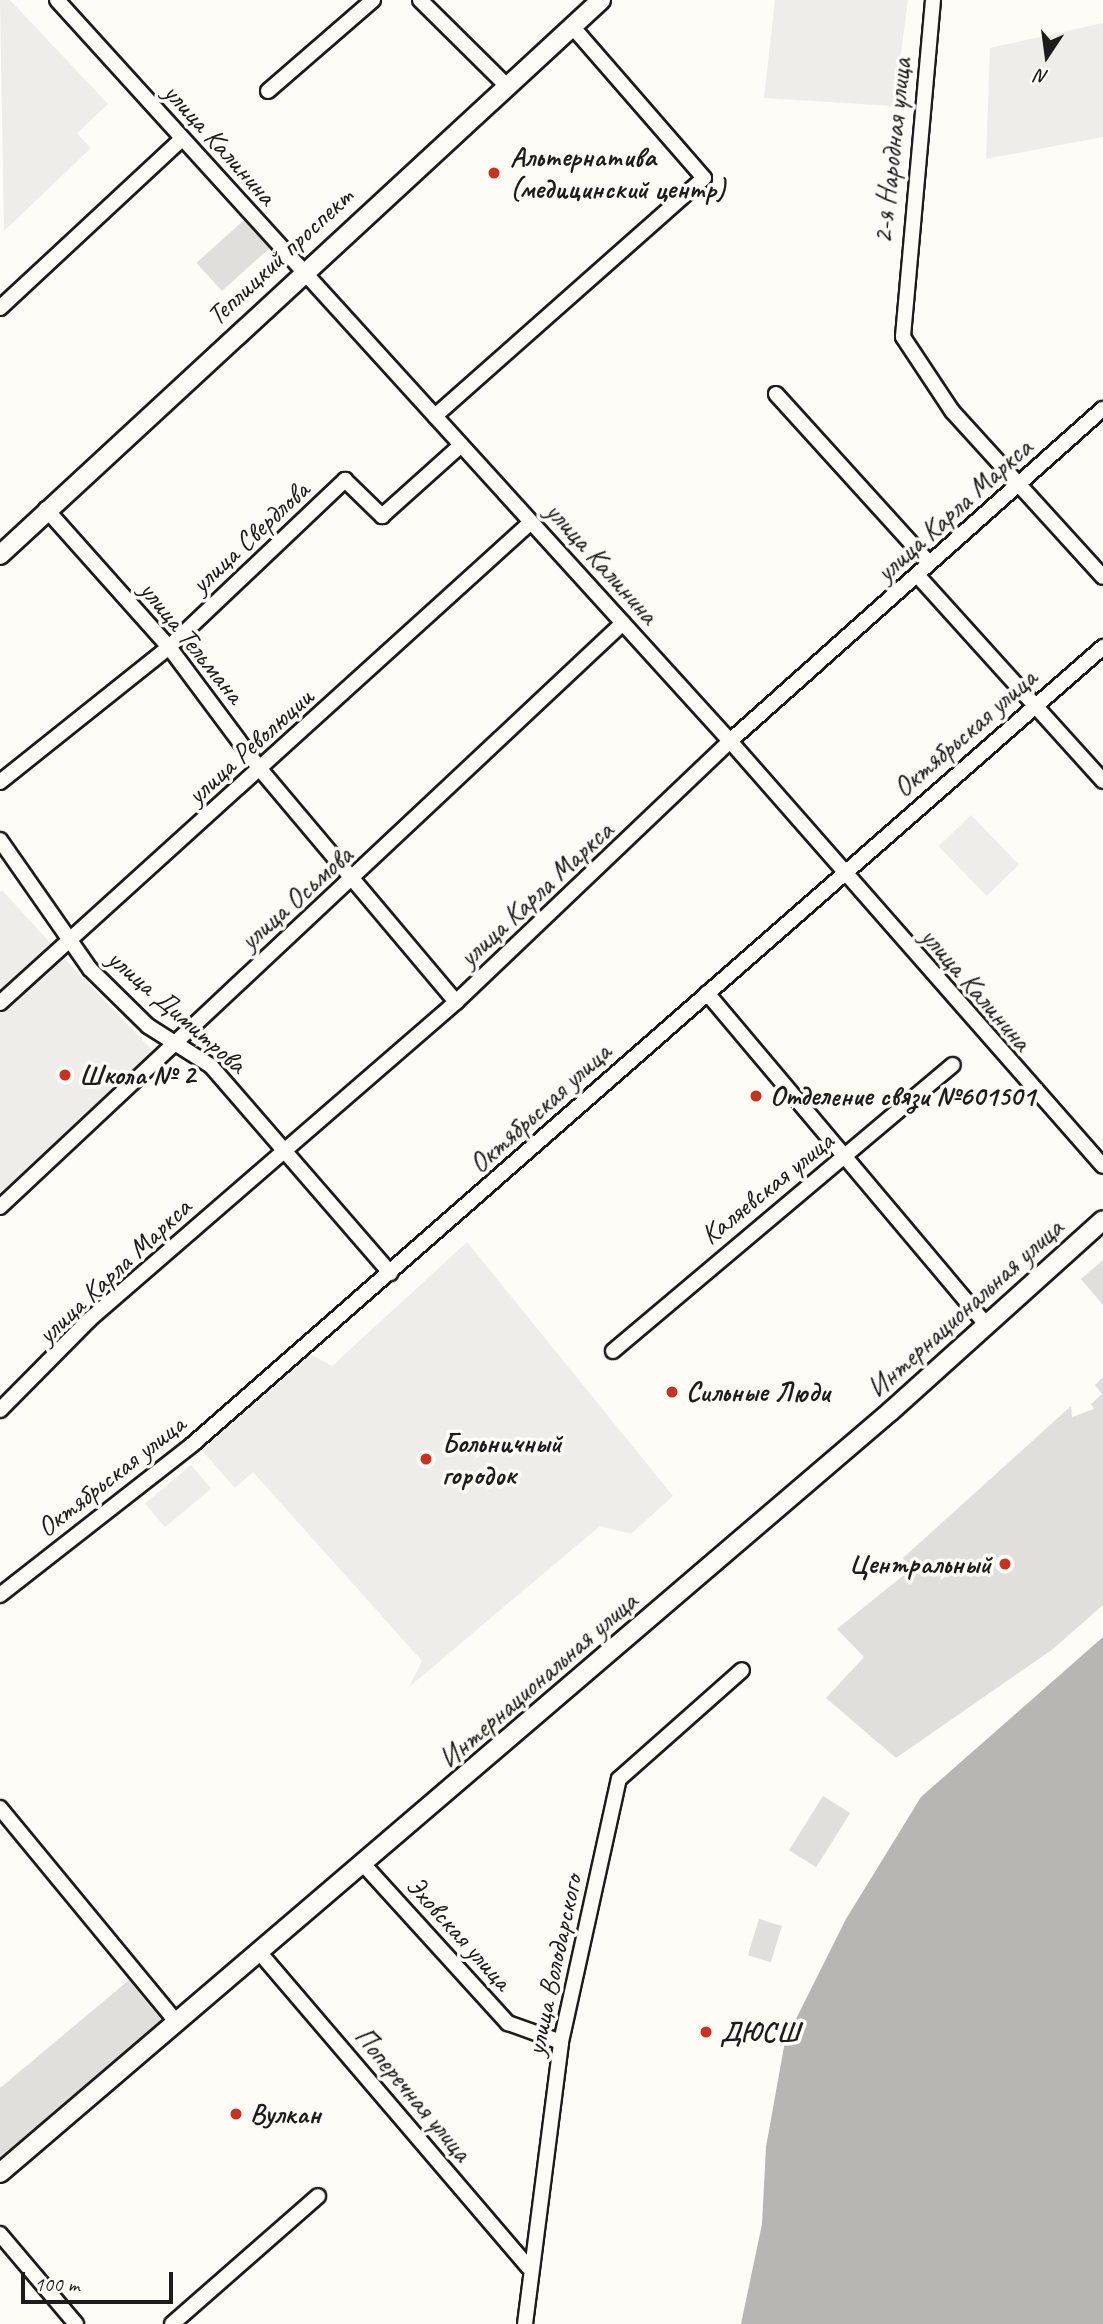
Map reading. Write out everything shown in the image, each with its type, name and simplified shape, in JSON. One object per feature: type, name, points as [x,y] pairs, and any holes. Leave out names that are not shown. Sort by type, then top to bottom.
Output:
[{"type":"main road","name":"Теплицкий проспект","points":[[0,555],[302,270],[601,0]]},
{"type":"main road","name":"Интернациональная улица","points":[[0,2173],[364,1865],[1103,1220]]},
{"type":"street","name":"улица Калинина","points":[[57,0],[730,741],[841,872],[1103,1166]]},
{"type":"street","points":[[268,91],[373,0]]},
{"type":"street","points":[[420,0],[506,85]]},
{"type":"street","name":"2-я Народная улица","points":[[933,0],[902,306],[903,337],[926,379],[1103,577]]},
{"type":"street","points":[[435,416],[704,178],[572,26]]},
{"type":"street","points":[[0,308],[181,139]]},
{"type":"street","points":[[776,394],[929,564]]},
{"type":"street","name":"улица Карла Маркса","points":[[0,1410],[89,1320],[457,1002],[730,741],[1103,410]]},
{"type":"street","name":"улица Свердлова","points":[[0,782],[169,647],[345,480],[382,516],[461,445]]},
{"type":"street","name":"улица Тельмана","points":[[46,509],[169,647],[260,769],[457,1002]]},
{"type":"street","name":"улица Революции","points":[[0,1003],[531,522]]},
{"type":"street","points":[[918,576],[1103,781]]},
{"type":"street","name":"улица Осьмова","points":[[0,1207],[172,1043],[354,881],[623,623]]},
{"type":"street","name":"Октябрьская улица","points":[[0,1595],[193,1444],[390,1273],[841,872],[1103,648]]},
{"type":"street","name":"улица Димитрова","points":[[0,840],[67,943],[172,1043],[211,1066],[390,1273]]},
{"type":"street","points":[[707,993],[844,1159],[986,1324]]},
{"type":"street","name":"Каляевская улица","points":[[613,1351],[953,1065]]},
{"type":"street","name":"улица Володарского","points":[[525,2324],[528,2267],[561,2042],[618,1779],[741,1670]]},
{"type":"street","points":[[0,1808],[177,2023]]},
{"type":"street","name":"Эховская улица","points":[[364,1865],[508,2024],[561,2042]]},
{"type":"street","name":"Поперечная улица","points":[[260,1953],[528,2267]]},
{"type":"street","points":[[172,2324],[318,2196]]},
{"type":"street","points":[[0,2234],[76,2324]]},
{"type":"shaded area","points":[[0,0],[10,0],[108,104],[77,133],[91,148],[4,231]]},
{"type":"shaded area","points":[[775,0],[908,0],[894,106],[764,98]]},
{"type":"shaded area","points":[[1103,23],[1103,137],[986,159],[990,48]]},
{"type":"shaded area","points":[[244,220],[269,248],[222,291],[196,263]]},
{"type":"shaded area","points":[[971,815],[1019,865],[987,896],[939,846]]},
{"type":"shaded area","points":[[2,890],[53,946],[0,995],[0,892]]},
{"type":"shaded area","name":"Школа № 2","points":[[62,956],[154,1052],[0,1197],[0,1012]]},
{"type":"shaded area","name":"Больничный городок","points":[[467,1242],[673,1496],[631,1534],[600,1526],[409,1687],[422,1661],[253,1472],[235,1488],[198,1446],[305,1351],[332,1366]]},
{"type":"shaded area","points":[[1103,1260],[1103,1305],[1081,1279]]},
{"type":"shaded area","name":"Центральный","points":[[1103,1377],[1103,1605],[1053,1649],[896,1758],[826,1698],[864,1657],[837,1629],[910,1570],[903,1558],[1071,1406],[1072,1417],[1094,1409],[1091,1404],[1102,1394],[1095,1385]]},
{"type":"shaded area","points":[[191,1465],[211,1489],[165,1527],[145,1504]]},
{"type":"shaded area","points":[[1103,1637],[1103,2324],[741,2324],[762,2224],[766,2147],[785,2041],[846,1919],[921,1797]]},
{"type":"shaded area","points":[[823,1796],[850,1813],[816,1867],[789,1850]]},
{"type":"shaded area","points":[[759,1919],[782,1926],[771,1962],[748,1955]]},
{"type":"shaded area","points":[[129,1980],[165,2025],[0,2163],[0,2088]]},
{"type":"place","name":"Альтернатива (медицинский центр)","points":[[494,173]]},
{"type":"place","name":"Школа № 2","points":[[65,1075]]},
{"type":"place","name":"Отделение связи №601501","points":[[756,1096]]},
{"type":"place","name":"Сильные Люди","points":[[672,1392]]},
{"type":"place","name":"Больничный городок","points":[[426,1459]]},
{"type":"place","name":"Центральный","points":[[1005,1564]]},
{"type":"place","name":"ДЮСШ","points":[[706,2032]]},
{"type":"place","name":"Вулкан","points":[[236,2114]]}]
